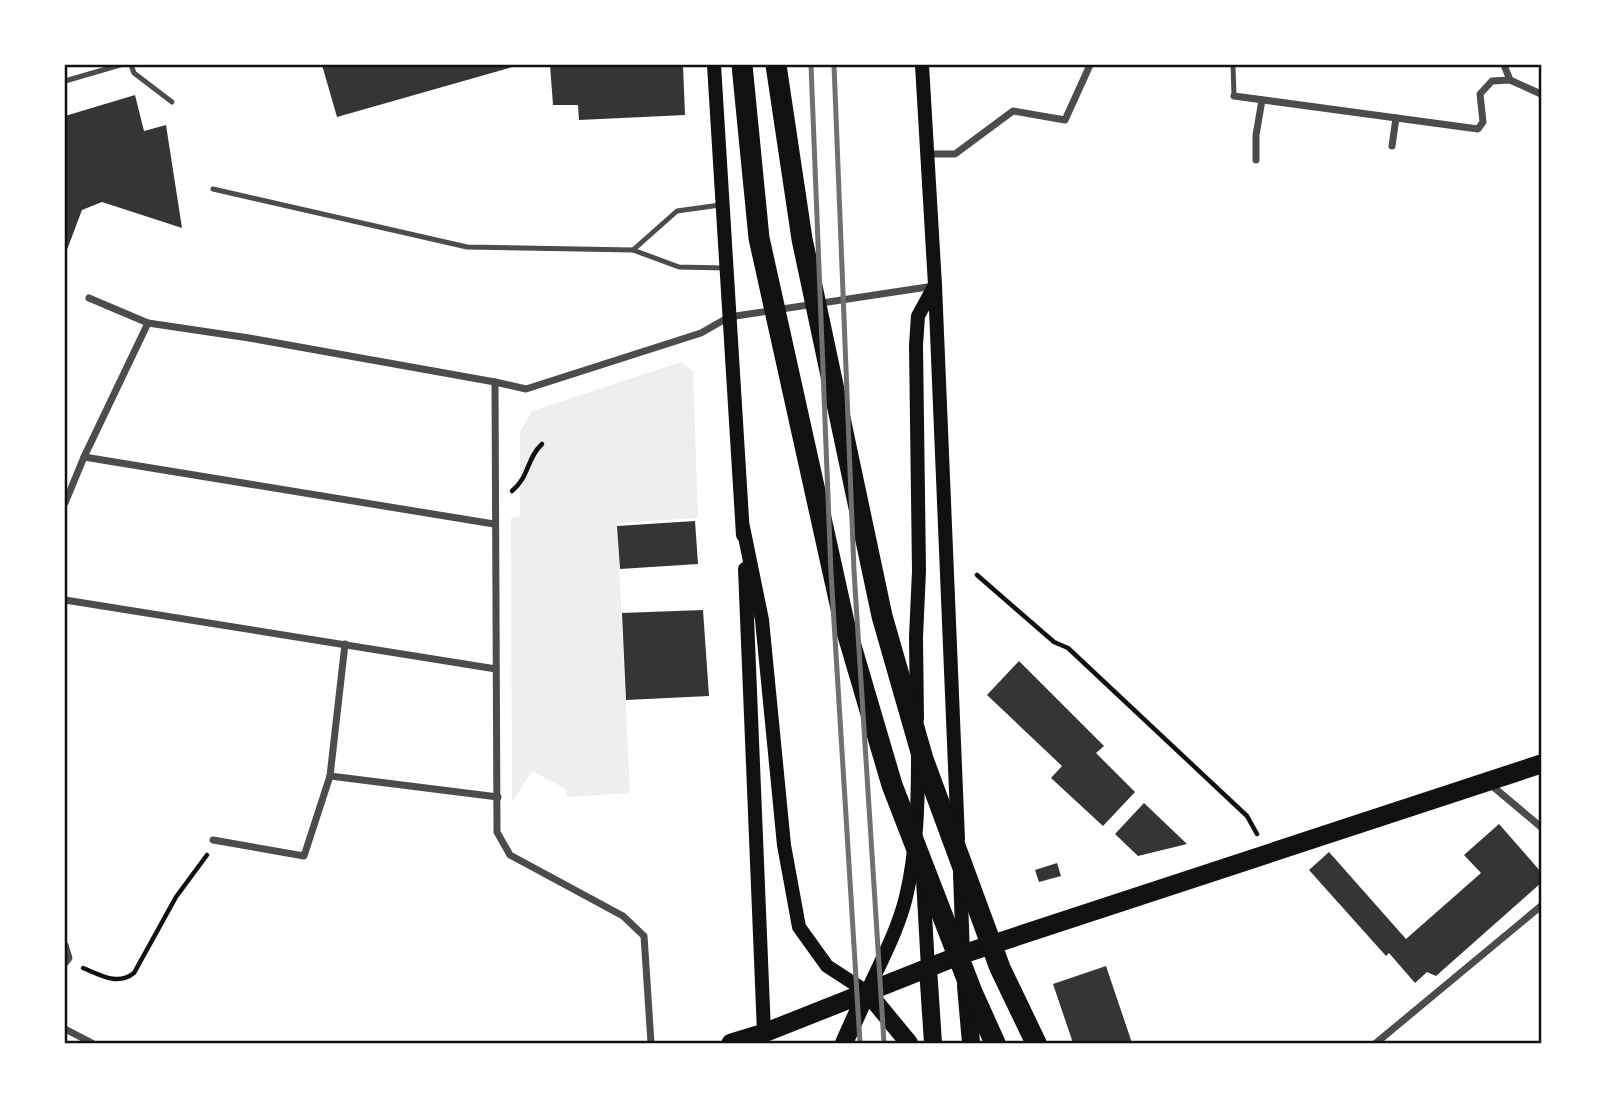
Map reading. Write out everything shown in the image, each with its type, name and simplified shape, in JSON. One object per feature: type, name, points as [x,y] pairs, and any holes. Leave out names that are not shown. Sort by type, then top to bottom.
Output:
[{"type":"highway","points":[[742,65],[759,238],[844,622],[892,785],[972,992],[995,1043]]},
{"type":"highway","points":[[776,65],[802,240],[882,616],[923,758],[1000,968],[1036,1043]]},
{"type":"highway","points":[[731,1043],[765,1038],[867,992],[963,954],[1541,764]]},
{"type":"main road","points":[[714,65],[743,527],[765,1038]]},
{"type":"main road","points":[[922,65],[935,285],[963,954],[971,1043]]},
{"type":"main road","points":[[933,1043],[919,811],[916,345],[918,316],[935,285]]},
{"type":"main road","points":[[743,527],[762,620],[784,845],[799,927],[827,966],[867,992],[909,1043]]},
{"type":"main road","points":[[844,1043],[888,947],[906,897],[919,811]]},
{"type":"street","points":[[927,154],[955,154],[1013,111],[1065,120],[1090,65]]},
{"type":"street","points":[[1504,65],[1510,80]]},
{"type":"street","points":[[1234,96],[1478,129],[1483,122],[1480,94],[1492,80],[1510,80],[1541,94]]},
{"type":"street","points":[[1256,160],[1256,135],[1262,100]]},
{"type":"street","points":[[1392,146],[1396,118]]},
{"type":"street","points":[[89,298],[148,323],[526,389],[701,333],[729,317],[935,285]]},
{"type":"street","points":[[65,503],[148,323]]},
{"type":"street","points":[[495,382],[497,832],[510,855],[623,916],[644,936],[651,1043]]},
{"type":"street","points":[[84,457],[494,524]]},
{"type":"street","points":[[65,600],[496,669]]},
{"type":"street","points":[[216,840],[304,856],[330,776],[345,644]]},
{"type":"street","points":[[330,776],[498,797]]},
{"type":"street","points":[[1488,782],[1541,827]]},
{"type":"street","points":[[1376,1043],[1541,906]]},
{"type":"street","points":[[65,945],[69,958],[65,962]]},
{"type":"street","points":[[65,1028],[92,1043]]},
{"type":"lane","points":[[65,81],[120,65]]},
{"type":"lane","points":[[131,65],[134,73],[172,102]]},
{"type":"lane","points":[[1233,65],[1234,96]]},
{"type":"lane","points":[[213,189],[467,247],[633,250],[679,267],[727,268]]},
{"type":"lane","points":[[633,250],[677,211],[724,204]]},
{"type":"path","points":[[494,493],[508,494],[518,486],[525,478],[533,452],[542,444]]},
{"type":"path","points":[[977,575],[1054,642],[1068,648],[1247,816],[1257,834]]},
{"type":"path","points":[[65,962],[116,981],[126,979],[134,973],[147,945],[176,897],[216,840]]},
{"type":"shaded area","points":[[681,362],[693,371],[698,518],[617,523],[630,793],[567,797],[566,789],[532,771],[512,802],[511,518],[520,516],[520,432],[532,411]]},
{"type":"building","points":[[322,65],[516,65],[516,66],[337,117]]},
{"type":"building","points":[[550,65],[683,65],[685,115],[579,120],[578,105],[553,105]]},
{"type":"building","points":[[135,95],[144,131],[166,125],[182,228],[102,202],[82,210],[65,255],[65,116]]},
{"type":"building","points":[[695,521],[698,564],[620,569],[617,526]]},
{"type":"building","points":[[703,610],[709,696],[626,700],[622,613]]},
{"type":"building","points":[[1019,661],[1104,746],[1096,753],[1135,792],[1103,826],[1051,778],[1062,766],[987,695]]},
{"type":"building","points":[[1144,803],[1187,844],[1138,856],[1115,834]]},
{"type":"building","points":[[1499,824],[1541,872],[1541,883],[1436,976],[1427,972],[1415,983],[1389,953],[1386,956],[1309,870],[1329,852],[1406,939],[1481,873],[1464,855]]},
{"type":"building","points":[[1057,863],[1061,876],[1039,882],[1035,870]]},
{"type":"building","points":[[1106,966],[1132,1043],[1073,1043],[1053,984]]},
{"type":"railway","points":[[811,65],[831,573],[860,1043]]},
{"type":"railway","points":[[834,65],[854,571],[884,1043]]}]
